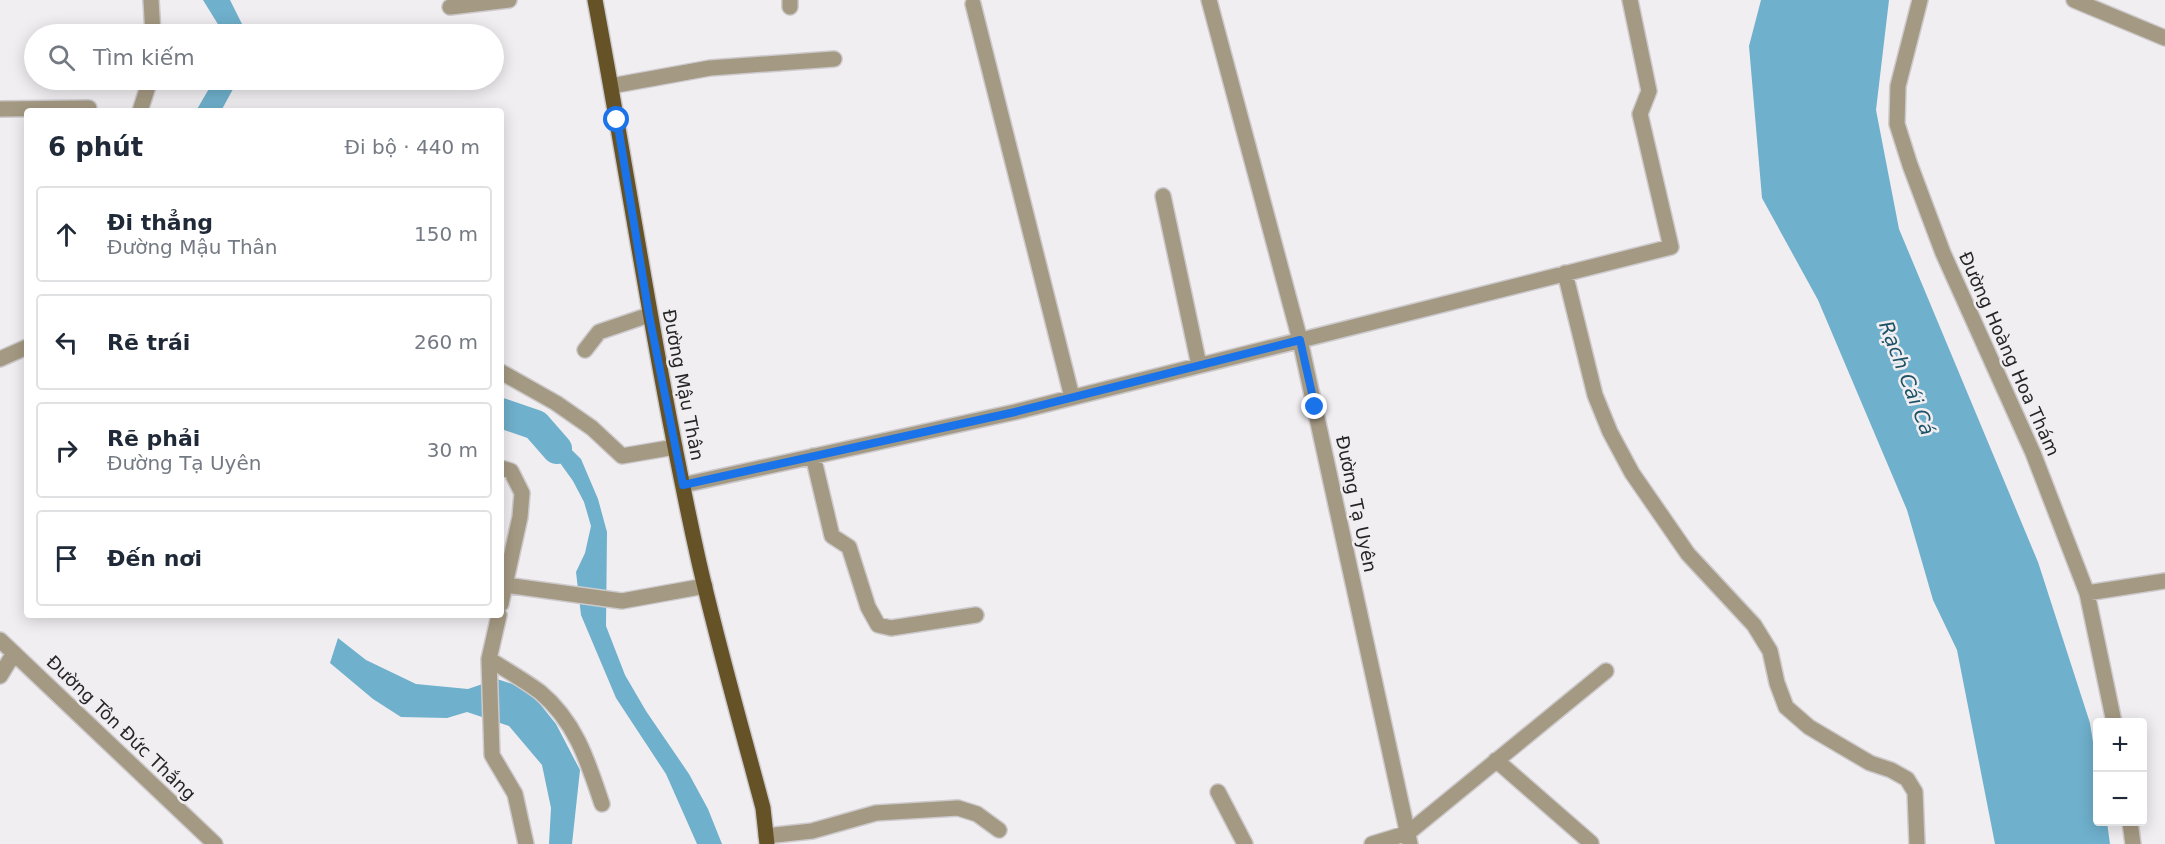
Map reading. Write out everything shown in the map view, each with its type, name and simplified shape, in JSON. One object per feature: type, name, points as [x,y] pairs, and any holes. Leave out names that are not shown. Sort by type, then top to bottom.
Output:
[{"type":"main road","name":"Đường Mậu Thân","points":[[595,0],[649,315],[675,447],[705,586],[763,808],[766,840]]},
{"type":"street","points":[[152,0],[153,24]]},
{"type":"street","points":[[450,7],[509,0]]},
{"type":"street","name":"Đường Tạ Uyên","points":[[1209,0],[1300,340],[1409,838]]},
{"type":"street","points":[[683,485],[1072,397],[1671,247],[1640,114],[1649,91],[1630,0]]},
{"type":"street","name":"Đường Hoàng Hoa Thám","points":[[1920,0],[1898,86],[1897,124],[1943,253],[2033,453],[2087,593],[2113,718]]},
{"type":"street","points":[[2074,0],[2165,38]]},
{"type":"street","points":[[973,4],[1072,397]]},
{"type":"street","points":[[611,86],[710,68],[834,59]]},
{"type":"street","points":[[142,108],[147,90]]},
{"type":"street","points":[[0,109],[24,109]]},
{"type":"street","points":[[1163,196],[1199,365]]},
{"type":"street","points":[[1564,273],[1595,395],[1610,432],[1632,473],[1688,554],[1754,625],[1770,651],[1777,683],[1786,707],[1809,728],[1870,763],[1907,779],[1915,792],[1917,844]]},
{"type":"street","points":[[585,350],[599,332],[649,315]]},
{"type":"street","points":[[0,359],[24,348]]},
{"type":"street","points":[[504,374],[583,422],[622,456],[675,447]]},
{"type":"street","points":[[813,456],[832,536],[849,547],[868,607],[878,625],[891,628],[976,615]]},
{"type":"street","points":[[504,469],[511,471],[522,493],[520,517],[504,590]]},
{"type":"street","points":[[2087,593],[2165,581]]},
{"type":"street","points":[[505,585],[622,601],[705,586]]},
{"type":"street","points":[[498,618],[489,659],[492,755],[515,794],[526,844]]},
{"type":"street","name":"Đường Tôn Đức Thắng","points":[[0,640],[215,844]]},
{"type":"street","points":[[0,676],[14,653]]},
{"type":"street","points":[[489,659],[540,693],[570,724],[586,755],[602,804]]},
{"type":"street","points":[[1372,844],[1409,838],[1496,760],[1606,671]]},
{"type":"street","points":[[1496,760],[1591,843]]},
{"type":"street","points":[[1218,792],[1245,844]]},
{"type":"street","points":[[766,840],[812,831],[876,813],[958,808],[977,814],[999,830]]},
{"type":"street","points":[[2131,826],[2133,844]]},
{"type":"water","points":[[203,0],[230,0],[242,24],[218,24]]},
{"type":"water","name":"Rạch Cái Cá","points":[[1761,0],[1889,0],[1876,110],[1899,229],[2038,562],[2090,723],[2093,742],[2093,826],[2108,826],[2110,844],[1995,844],[1957,650],[1933,600],[1907,510],[1818,300],[1762,198],[1749,46]]},
{"type":"water","points":[[208,90],[233,90],[223,108],[198,108]]},
{"type":"water","points":[[504,404],[533,412],[581,459],[598,499],[607,532],[606,626],[625,675],[646,711],[689,774],[708,809],[722,844],[697,844],[666,774],[616,698],[581,615],[576,572],[585,553],[591,526],[584,502],[573,481],[527,421],[504,415]]},
{"type":"water","points":[[338,638],[366,660],[416,684],[468,689],[497,679],[528,689],[556,724],[580,770],[572,844],[549,844],[551,808],[542,765],[509,726],[467,712],[447,718],[401,717],[373,699],[330,663]]},
{"type":"waterway","points":[[504,414],[536,425],[557,449]]},
{"type":"route","points":[[617,120],[649,315],[683,485],[1015,412],[1300,340],[1315,407]]}]
